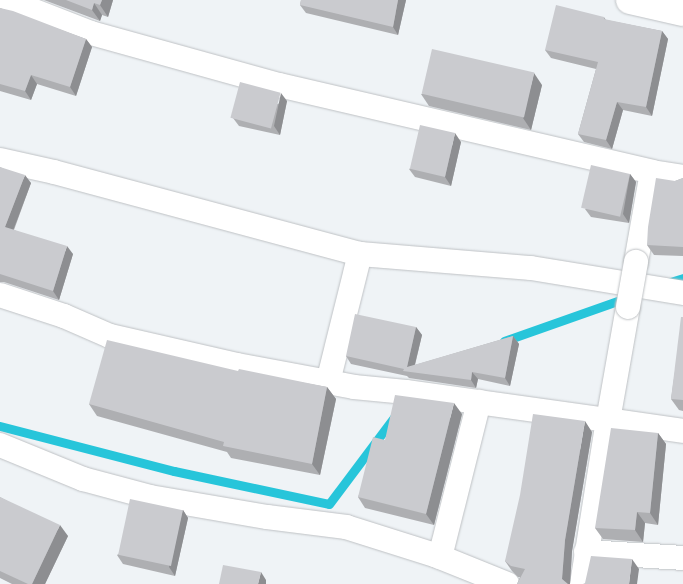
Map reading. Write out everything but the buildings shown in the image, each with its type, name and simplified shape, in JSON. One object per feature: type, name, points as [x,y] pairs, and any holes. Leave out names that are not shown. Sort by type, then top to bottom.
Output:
[{"type":"street","points":[[6,0],[91,33],[279,85],[652,172],[683,177]]},
{"type":"street","points":[[630,0],[683,12]]},
{"type":"street","points":[[0,160],[54,172],[360,254],[531,268],[635,273],[678,292]]},
{"type":"street","points":[[582,584],[608,420],[652,172]]},
{"type":"street","points":[[328,382],[360,254]]},
{"type":"street","points":[[0,295],[64,316],[110,336],[171,352],[354,387],[416,393],[683,431]]},
{"type":"street","points":[[440,557],[479,402]]},
{"type":"street","points":[[0,445],[83,479],[150,497],[267,517],[346,527],[440,557],[507,584]]},
{"type":"street","points":[[586,552],[683,558]]},
{"type":"waterway","points":[[667,283],[683,278]]},
{"type":"waterway","points":[[504,341],[629,297]]},
{"type":"waterway","points":[[0,426],[174,471],[329,504],[395,416]]}]
